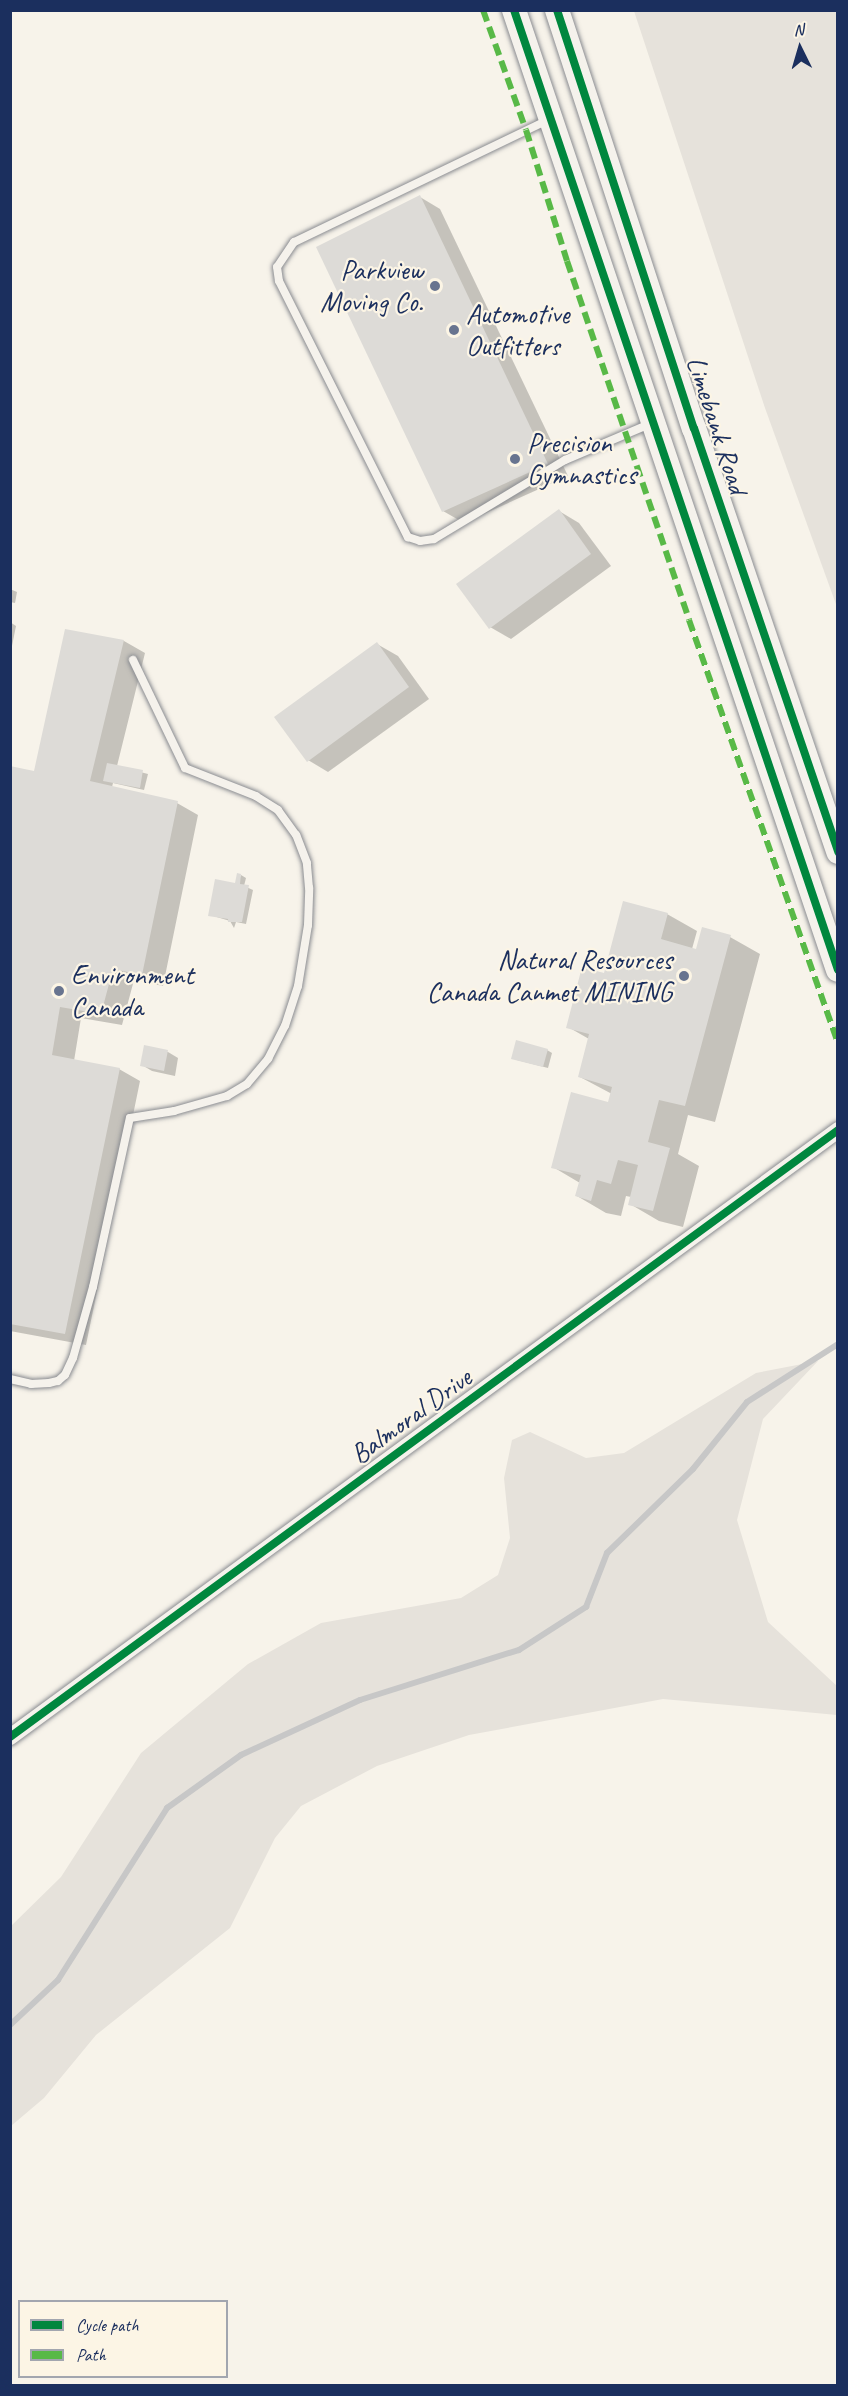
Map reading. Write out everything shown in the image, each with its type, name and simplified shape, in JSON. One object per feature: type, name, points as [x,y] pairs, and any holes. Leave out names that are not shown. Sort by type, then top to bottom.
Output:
[{"type":"main road","name":"Limebank Road","points":[[514,10],[837,970]]},
{"type":"main road","name":"Limebank Road","points":[[557,10],[694,428],[837,852]]},
{"type":"street","name":"Balmoral Drive","points":[[10,1737],[837,1130]]},
{"type":"lane","points":[[550,118],[294,242],[277,267],[279,281],[408,537],[420,541],[434,538],[565,460],[652,423]]},
{"type":"lane","points":[[10,1379],[31,1384],[58,1381],[65,1375],[73,1358],[93,1287],[130,1118],[174,1111],[227,1096],[247,1084],[268,1059],[285,1026],[298,986],[308,925],[309,888],[307,863],[296,835],[278,810],[256,796],[184,768],[133,660]]},
{"type":"shaded area","points":[[634,11],[837,11],[837,607],[765,408]]},
{"type":"shaded area","points":[[818,1361],[763,1419],[737,1520],[768,1622],[837,1686],[837,1715],[663,1699],[469,1735],[377,1766],[301,1806],[275,1838],[230,1928],[96,2035],[44,2098],[11,2126],[11,1926],[61,1877],[141,1753],[248,1664],[321,1623],[461,1598],[498,1575],[510,1538],[504,1478],[512,1440],[530,1432],[586,1458],[624,1453],[756,1373]]},
{"type":"building","points":[[420,195],[548,464],[442,512],[316,247]]},
{"type":"building","points":[[559,509],[591,554],[489,629],[456,584]]},
{"type":"building","name":"Environment Canada","points":[[65,629],[124,640],[90,781],[178,801],[142,975],[113,969],[101,1014],[60,1007],[52,1055],[120,1068],[65,1334],[10,1324],[10,766],[34,771]]},
{"type":"building","points":[[377,642],[409,687],[307,762],[274,717]]},
{"type":"building","points":[[107,763],[143,770],[140,788],[103,781]]},
{"type":"building","points":[[237,873],[241,874],[240,884],[249,885],[242,922],[228,922],[228,919],[208,916],[215,879],[235,883]]},
{"type":"building","points":[[623,901],[668,913],[661,939],[696,949],[702,927],[731,935],[685,1106],[659,1100],[648,1142],[670,1148],[653,1211],[628,1205],[638,1165],[618,1160],[611,1184],[597,1180],[591,1201],[575,1196],[581,1175],[551,1168],[571,1092],[608,1102],[612,1087],[578,1077],[589,1034],[566,1028],[582,967],[604,973]]},
{"type":"building","points":[[516,1040],[548,1049],[543,1067],[511,1059]]},
{"type":"building","points":[[144,1045],[168,1050],[164,1071],[140,1066]]},
{"type":"waterway","points":[[10,2025],[58,1980],[167,1808],[241,1755],[360,1700],[519,1650],[586,1607],[607,1553],[693,1469],[747,1402],[838,1344]]},
{"type":"marked path","points":[[483,10],[526,130],[567,261],[689,620],[838,1042]]},
{"type":"cycle path","points":[[514,10],[838,970]]},
{"type":"cycle path","points":[[557,10],[694,428],[838,852]]},
{"type":"cycle path","points":[[10,1737],[838,1130]]},
{"type":"place","name":"Parkview Moving Co.","points":[[435,286]]},
{"type":"place","name":"Automotive Outfitters","points":[[454,330]]},
{"type":"place","name":"Precision Gymnastics","points":[[515,459]]},
{"type":"place","name":"Natural Resources Canada Canmet MINING","points":[[684,976]]},
{"type":"place","name":"Environment Canada","points":[[59,991]]}]
